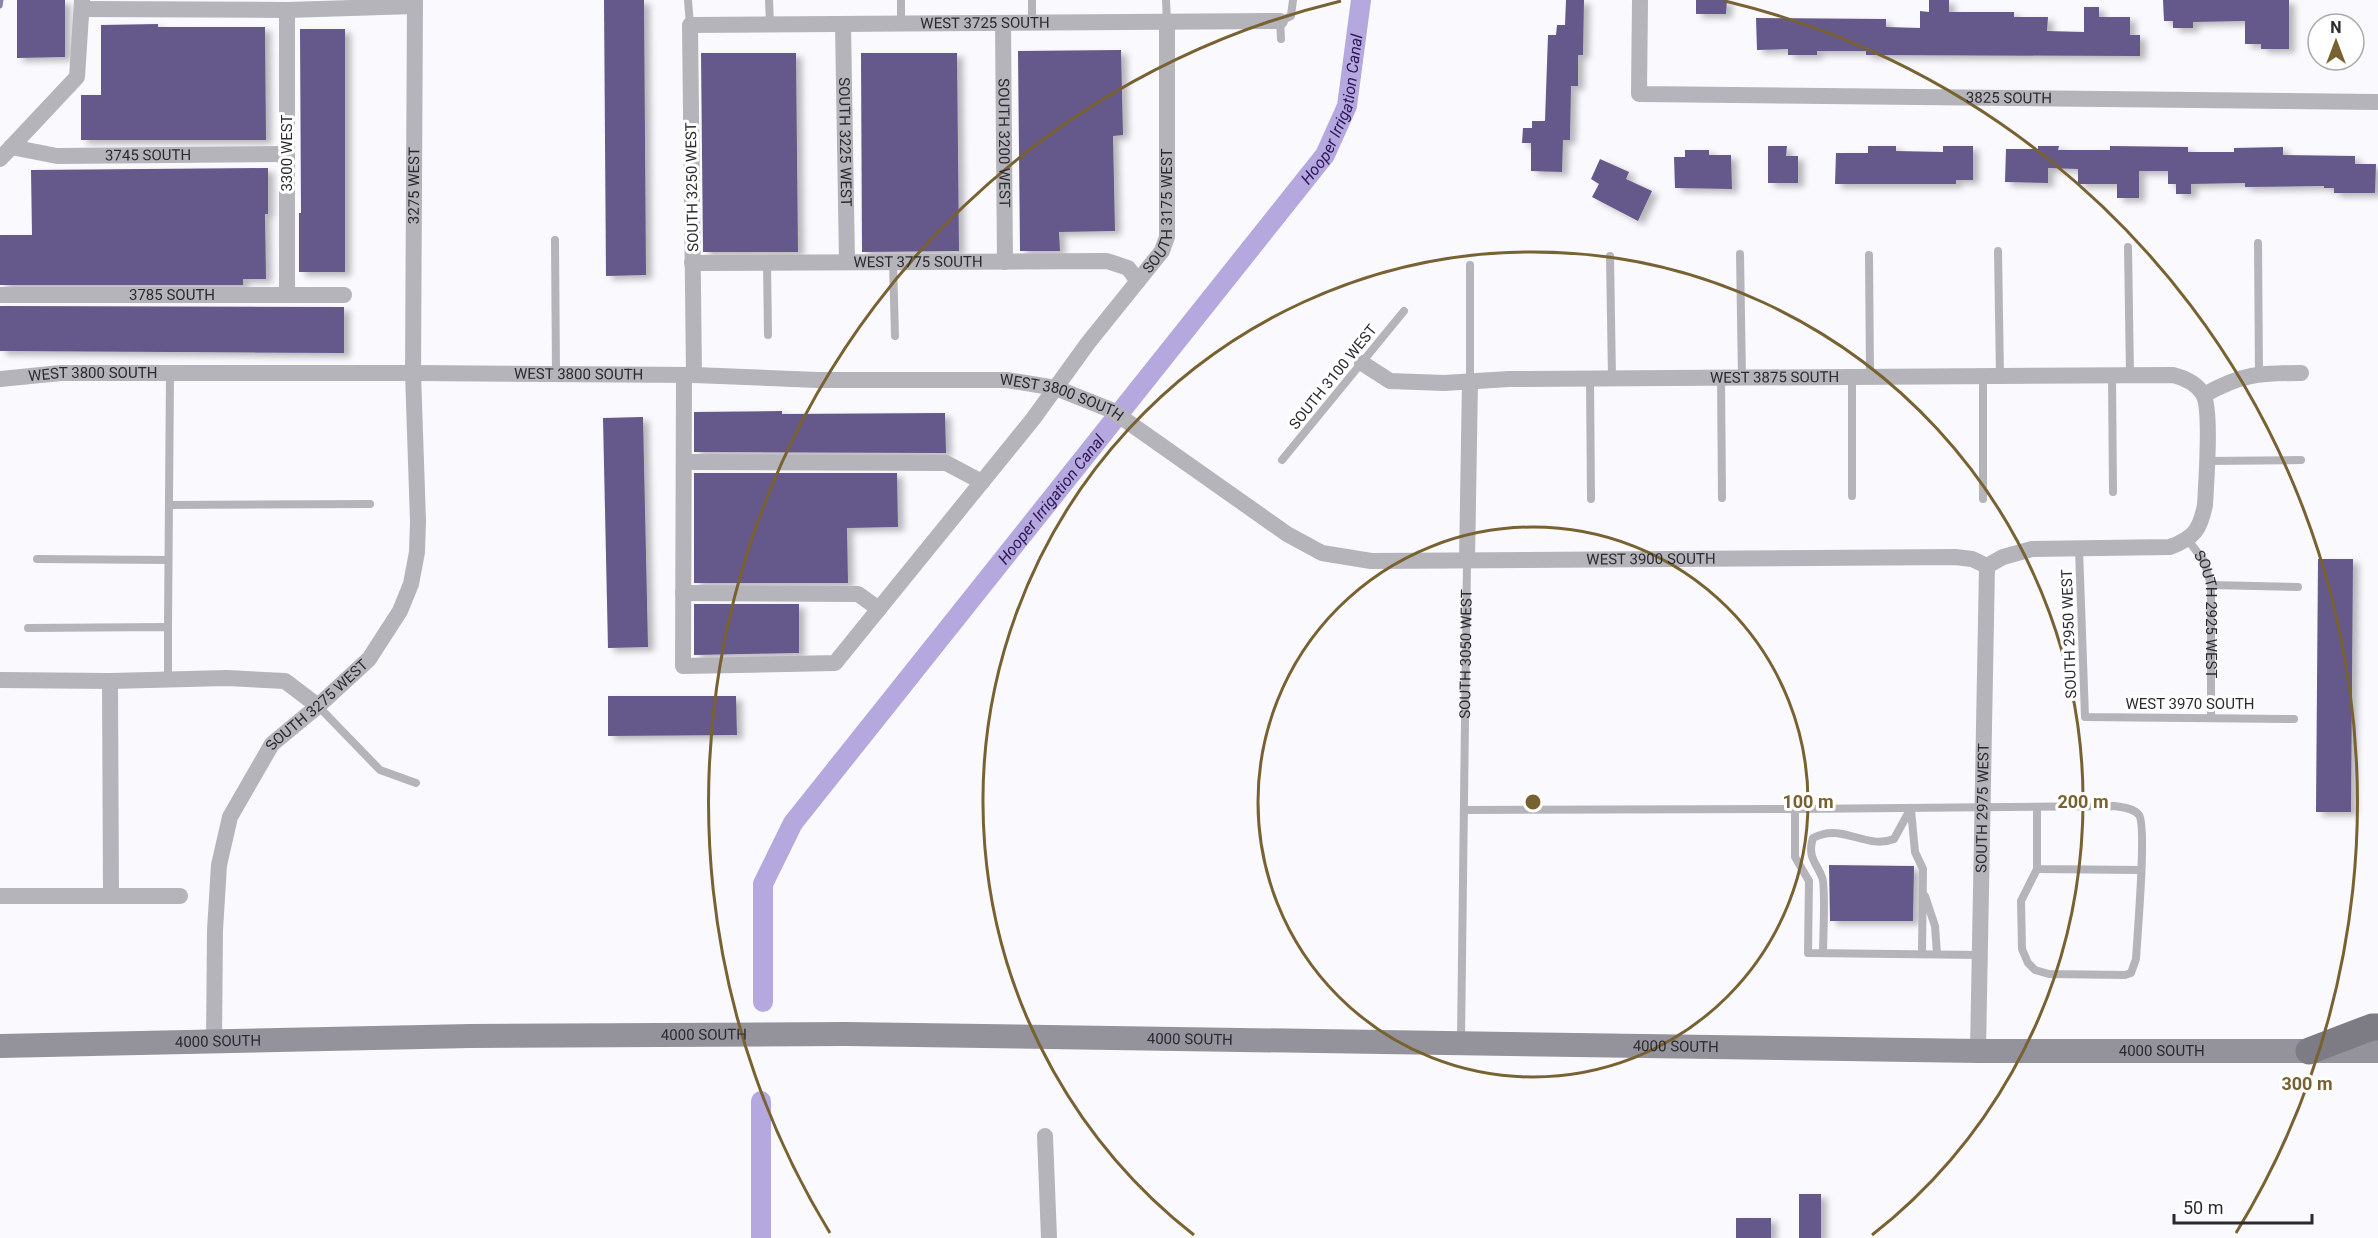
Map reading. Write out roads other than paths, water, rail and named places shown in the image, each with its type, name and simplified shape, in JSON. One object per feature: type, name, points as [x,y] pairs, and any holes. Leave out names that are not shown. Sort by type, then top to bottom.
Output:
[{"type":"main road","points":[[2309,1051],[2372,1027],[2378,1027]]},
{"type":"main road","name":"4000 SOUTH","points":[[0,1046],[482,1036],[857,1034],[1978,1051],[2378,1051]]},
{"type":"street","name":"3825 SOUTH","points":[[1640,0],[1639,94],[2378,102]]},
{"type":"street","points":[[6,153],[77,77],[82,5],[287,10],[415,3]]},
{"type":"street","name":"3275 WEST","points":[[413,373],[415,3]]},
{"type":"street","name":"3300 WEST","points":[[287,10],[287,295]]},
{"type":"street","name":"WEST 3725 SOUTH","points":[[690,25],[1281,21]]},
{"type":"street","name":"SOUTH 3175 WEST","points":[[879,609],[982,482],[1056,388],[1088,343],[1162,251],[1167,237],[1167,22]]},
{"type":"street","name":"SOUTH 3200 WEST","points":[[1003,23],[1005,262]]},
{"type":"street","name":"SOUTH 3225 WEST","points":[[843,24],[847,262]]},
{"type":"street","name":"SOUTH 3250 WEST","points":[[690,25],[692,263],[684,462],[683,666],[835,663],[879,609]]},
{"type":"street","name":"3745 SOUTH","points":[[6,153],[57,156],[287,154]]},
{"type":"street","name":"WEST 3775 SOUTH","points":[[692,263],[1107,261],[1128,268],[1138,281]]},
{"type":"street","name":"3785 SOUTH","points":[[0,295],[344,295]]},
{"type":"street","name":"WEST 3875 SOUTH","points":[[1362,363],[1390,381],[1444,383],[1509,379],[2173,375],[2192,383],[2204,395]]},
{"type":"street","name":"WEST 3800 SOUTH","points":[[0,379],[61,373],[413,373],[689,375],[817,380],[1007,380],[1056,388],[1111,410],[1145,432]]},
{"type":"street","name":"SOUTH 3275 WEST","points":[[214,1041],[215,930],[219,865],[230,817],[272,744],[369,659],[400,611],[411,584],[417,552],[418,521],[413,373]]},
{"type":"street","points":[[2204,395],[2224,384],[2259,373],[2301,373]]},
{"type":"street","name":"SOUTH 3050 WEST","points":[[1467,561],[1470,381]]},
{"type":"street","name":"SOUTH 2925 WEST","points":[[2188,540],[2202,521],[2205,505],[2207,405],[2204,395]]},
{"type":"street","name":"WEST 3900 SOUTH","points":[[1145,432],[1287,534],[1322,553],[1371,561],[1955,557],[1972,559],[1987,566]]},
{"type":"street","points":[[684,462],[946,463],[982,482]]},
{"type":"street","points":[[1987,566],[2003,557],[2032,549],[2170,547],[2188,540]]},
{"type":"street","name":"SOUTH 2975 WEST","points":[[1978,1051],[1987,566]]},
{"type":"street","points":[[683,593],[858,594],[879,609]]},
{"type":"street","points":[[0,680],[110,681],[227,678],[285,681],[318,706]]},
{"type":"street","points":[[110,681],[111,896]]},
{"type":"street","points":[[0,896],[180,896]]},
{"type":"street","points":[[1045,1136],[1049,1238]]},
{"type":"lane","name":"SOUTH 3250 WEST","points":[[688,0],[690,25]]},
{"type":"lane","points":[[769,0],[770,24]]},
{"type":"lane","points":[[901,0],[901,23]]},
{"type":"lane","points":[[1032,0],[1032,22]]},
{"type":"lane","name":"SOUTH 3175 WEST","points":[[1166,0],[1167,22]]},
{"type":"lane","points":[[1281,39],[1281,21],[1291,16],[1293,0]]},
{"type":"lane","points":[[555,240],[556,374]]},
{"type":"lane","points":[[2258,243],[2259,373]]},
{"type":"lane","points":[[2128,247],[2130,375]]},
{"type":"lane","points":[[1998,251],[2000,376]]},
{"type":"lane","points":[[1740,254],[1742,378]]},
{"type":"lane","points":[[1869,255],[1870,376]]},
{"type":"lane","points":[[1610,256],[1612,378]]},
{"type":"lane","points":[[893,262],[895,336]]},
{"type":"lane","points":[[767,263],[768,335]]},
{"type":"lane","name":"SOUTH 3050 WEST","points":[[1470,266],[1470,381]]},
{"type":"lane","name":"SOUTH 3100 WEST","points":[[1282,460],[1404,311]]},
{"type":"lane","points":[[168,680],[170,373]]},
{"type":"lane","points":[[2112,375],[2113,492]]},
{"type":"lane","points":[[1983,376],[1983,499]]},
{"type":"lane","points":[[1852,377],[1852,496]]},
{"type":"lane","points":[[1721,378],[1722,498]]},
{"type":"lane","points":[[1590,379],[1592,499]]},
{"type":"lane","points":[[2206,461],[2301,460]]},
{"type":"lane","points":[[169,505],[370,504]]},
{"type":"lane","name":"SOUTH 2925 WEST","points":[[2188,540],[2204,561],[2211,585],[2211,718]]},
{"type":"lane","name":"SOUTH 2950 WEST","points":[[2079,549],[2085,717]]},
{"type":"lane","points":[[37,559],[168,560]]},
{"type":"lane","name":"SOUTH 3050 WEST","points":[[1461,1044],[1467,561]]},
{"type":"lane","points":[[2211,585],[2298,587]]},
{"type":"lane","points":[[28,628],[168,627]]},
{"type":"lane","points":[[318,706],[380,770],[416,783]]},
{"type":"lane","name":"WEST 3970 SOUTH","points":[[2085,717],[2294,719]]},
{"type":"lane","points":[[1464,810],[2114,806],[2134,811],[2142,820],[2137,946],[2133,969],[2125,975],[2049,974],[2035,970],[2028,963],[2022,949],[2021,901],[2037,869],[2037,807]]},
{"type":"lane","points":[[1911,808],[1915,852],[1923,869],[1922,954]]},
{"type":"lane","points":[[1823,953],[1823,879],[1814,866],[1810,848],[1813,838],[1824,832],[1837,832],[1885,843],[1894,839],[1911,808]]},
{"type":"lane","points":[[1795,809],[1795,857],[1809,881],[1808,953],[1981,955]]},
{"type":"lane","points":[[2037,869],[2141,870]]},
{"type":"lane","points":[[1923,888],[1935,926],[1938,954]]},
{"type":"waterway","points":[[0,6],[1,0]]},
{"type":"waterway","name":"Hooper Irrigation Canal","points":[[763,1002],[763,884],[793,823],[1325,155],[1347,106],[1361,0]]},
{"type":"waterway","name":"Hooper Irrigation Canal","points":[[761,1101],[761,1238]]}]
